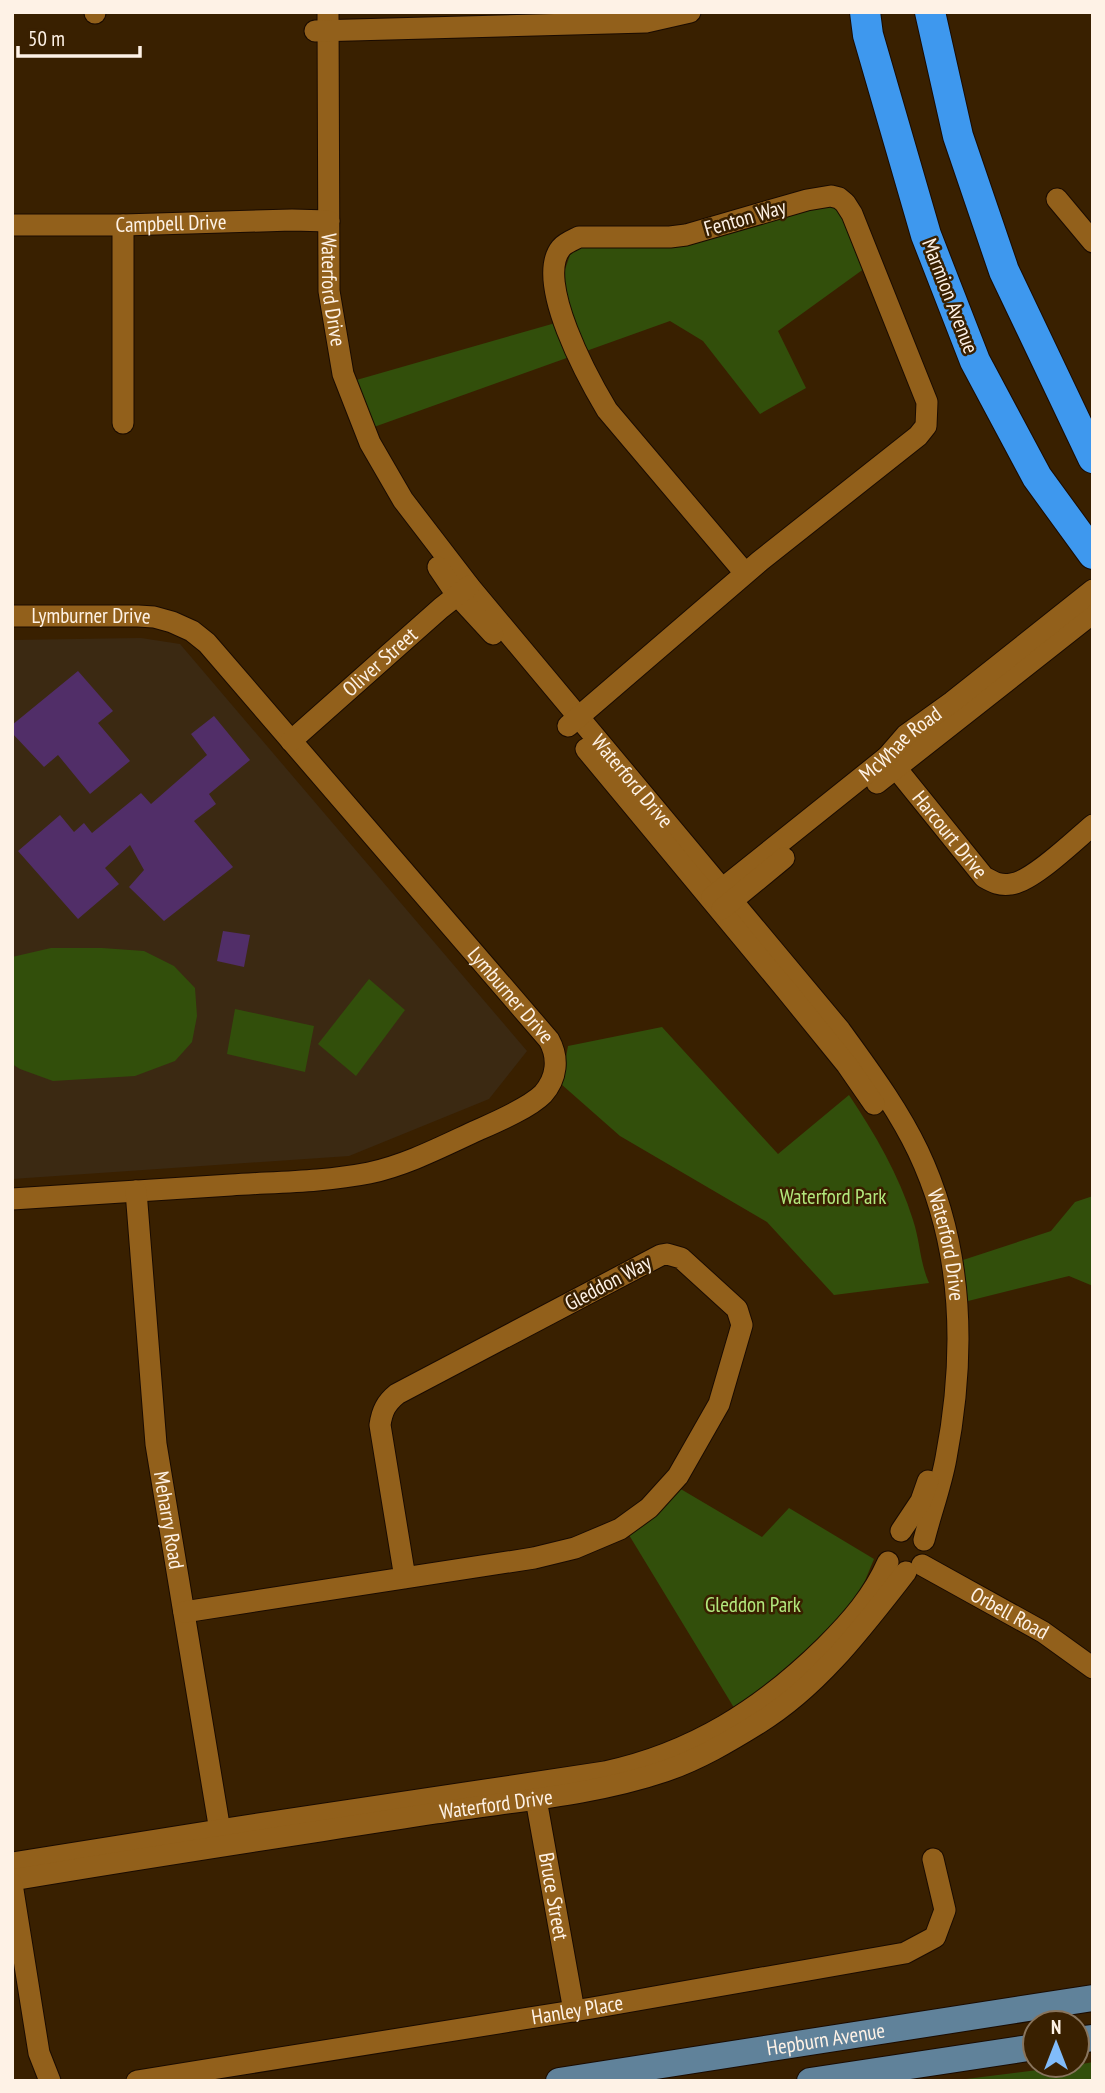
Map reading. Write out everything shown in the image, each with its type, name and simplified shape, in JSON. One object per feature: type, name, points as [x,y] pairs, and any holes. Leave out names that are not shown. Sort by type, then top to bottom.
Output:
[{"type":"highway","name":"Marmion Avenue","points":[[865,12],[869,35],[926,235],[975,361],[1037,477],[1093,554]]},
{"type":"highway","points":[[930,12],[958,136],[1004,271],[1093,458]]},
{"type":"main road","points":[[1038,2008],[1093,1989]]},
{"type":"main road","name":"Hepburn Avenue","points":[[559,2081],[1093,1998]]},
{"type":"main road","name":"Hepburn Avenue","points":[[810,2081],[1021,2049]]},
{"type":"street","points":[[321,22],[646,22],[690,12]]},
{"type":"street","name":"Waterford Drive","points":[[321,22],[323,221],[329,291],[343,374],[370,443],[403,500],[463,590],[513,635],[573,722],[722,899],[862,1085],[903,1150],[915,1177],[925,1206],[944,1296],[946,1353],[936,1446],[929,1480],[921,1501],[901,1531]]},
{"type":"street","name":"Fenton Way","points":[[573,722],[745,573],[918,436],[926,426],[927,402],[852,214],[845,203],[831,196],[807,200],[686,235],[579,237],[560,249],[556,258],[555,275],[561,315],[573,346],[607,410],[745,573]]},
{"type":"street","points":[[1057,199],[1093,242]]},
{"type":"street","name":"Campbell Drive","points":[[12,225],[323,221]]},
{"type":"street","points":[[123,225],[123,423]]},
{"type":"street","name":"Oliver Street","points":[[291,741],[463,590]]},
{"type":"street","name":"McWhae Road","points":[[892,762],[906,736],[1093,590]]},
{"type":"street","name":"McWhae Road","points":[[722,899],[819,828],[892,762],[1093,613]]},
{"type":"street","name":"Lymburner Drive","points":[[12,616],[154,617],[192,631],[207,643],[549,1040],[555,1051],[556,1062],[555,1071],[542,1095],[507,1116],[434,1150],[382,1170],[318,1180],[12,1199]]},
{"type":"street","name":"Harcourt Drive","points":[[892,762],[984,877],[996,884],[1009,885],[1029,877],[1093,825]]},
{"type":"street","name":"Waterford Drive","points":[[722,899],[779,958],[869,1069],[918,1151],[939,1206],[957,1283],[959,1351],[946,1461],[924,1540]]},
{"type":"street","name":"Meharry Road","points":[[136,1191],[156,1444],[221,1838]]},
{"type":"street","name":"Gleddon Way","points":[[184,1612],[405,1578],[555,1553],[575,1548],[620,1529],[639,1516],[670,1487],[713,1418],[742,1325],[737,1309],[681,1258],[661,1255],[397,1394],[382,1412],[380,1425],[405,1578]]},
{"type":"street","points":[[901,1531],[914,1532],[924,1540],[927,1553],[906,1566],[885,1549],[890,1538],[901,1531]]},
{"type":"street","name":"Waterford Drive","points":[[12,1863],[221,1838],[534,1791],[645,1762],[691,1744],[732,1723],[780,1688],[850,1622],[875,1590],[906,1566]]},
{"type":"street","name":"Orbell Road","points":[[906,1566],[1043,1632],[1091,1662]]},
{"type":"street","name":"Bruce Street","points":[[534,1791],[574,2011]]},
{"type":"street","name":"Waterford Drive","points":[[12,1882],[221,1838]]},
{"type":"street","name":"Hanley Place","points":[[137,2081],[574,2011],[905,1953],[935,1937],[945,1910],[933,1859]]},
{"type":"street","points":[[12,1882],[39,2053],[50,2081]]},
{"type":"shaded area","points":[[141,638],[180,644],[527,1051],[489,1099],[349,1156],[12,1179],[12,640]]},
{"type":"green space","points":[[839,198],[872,263],[778,331],[806,388],[760,414],[703,341],[670,321],[374,427],[353,381],[573,318],[560,284],[571,252],[599,236],[690,243]]},
{"type":"green space","points":[[51,948],[144,951],[174,966],[195,988],[197,1016],[192,1042],[175,1061],[135,1076],[53,1081],[12,1064],[12,957]]},
{"type":"green space","points":[[369,979],[405,1010],[356,1076],[318,1044]]},
{"type":"green space","points":[[235,1009],[314,1026],[305,1072],[227,1054]]},
{"type":"green space","name":"Waterford Park","points":[[662,1027],[778,1154],[849,1095],[877,1140],[901,1187],[913,1220],[929,1283],[834,1295],[767,1222],[620,1136],[561,1084],[568,1046]]},
{"type":"green space","points":[[1093,1196],[1093,1286],[1069,1276],[968,1301],[963,1260],[1051,1231],[1075,1202]]},
{"type":"green space","name":"Gleddon Park","points":[[679,1488],[762,1537],[789,1508],[874,1559],[857,1600],[823,1635],[736,1711],[629,1535]]},
{"type":"green space","points":[[1091,2062],[1093,2081],[950,2081],[1021,2072],[1021,2079],[1091,2079]]},
{"type":"building","points":[[78,671],[113,711],[98,723],[130,761],[90,794],[58,755],[44,767],[12,733],[12,725]]},
{"type":"building","points":[[214,716],[250,760],[209,794],[216,804],[194,821],[233,867],[164,921],[129,887],[144,870],[130,845],[105,868],[119,884],[78,919],[18,851],[60,815],[74,832],[84,823],[92,833],[141,793],[151,804],[207,755],[191,734]]},
{"type":"building","points":[[223,931],[250,935],[244,967],[217,961]]}]
